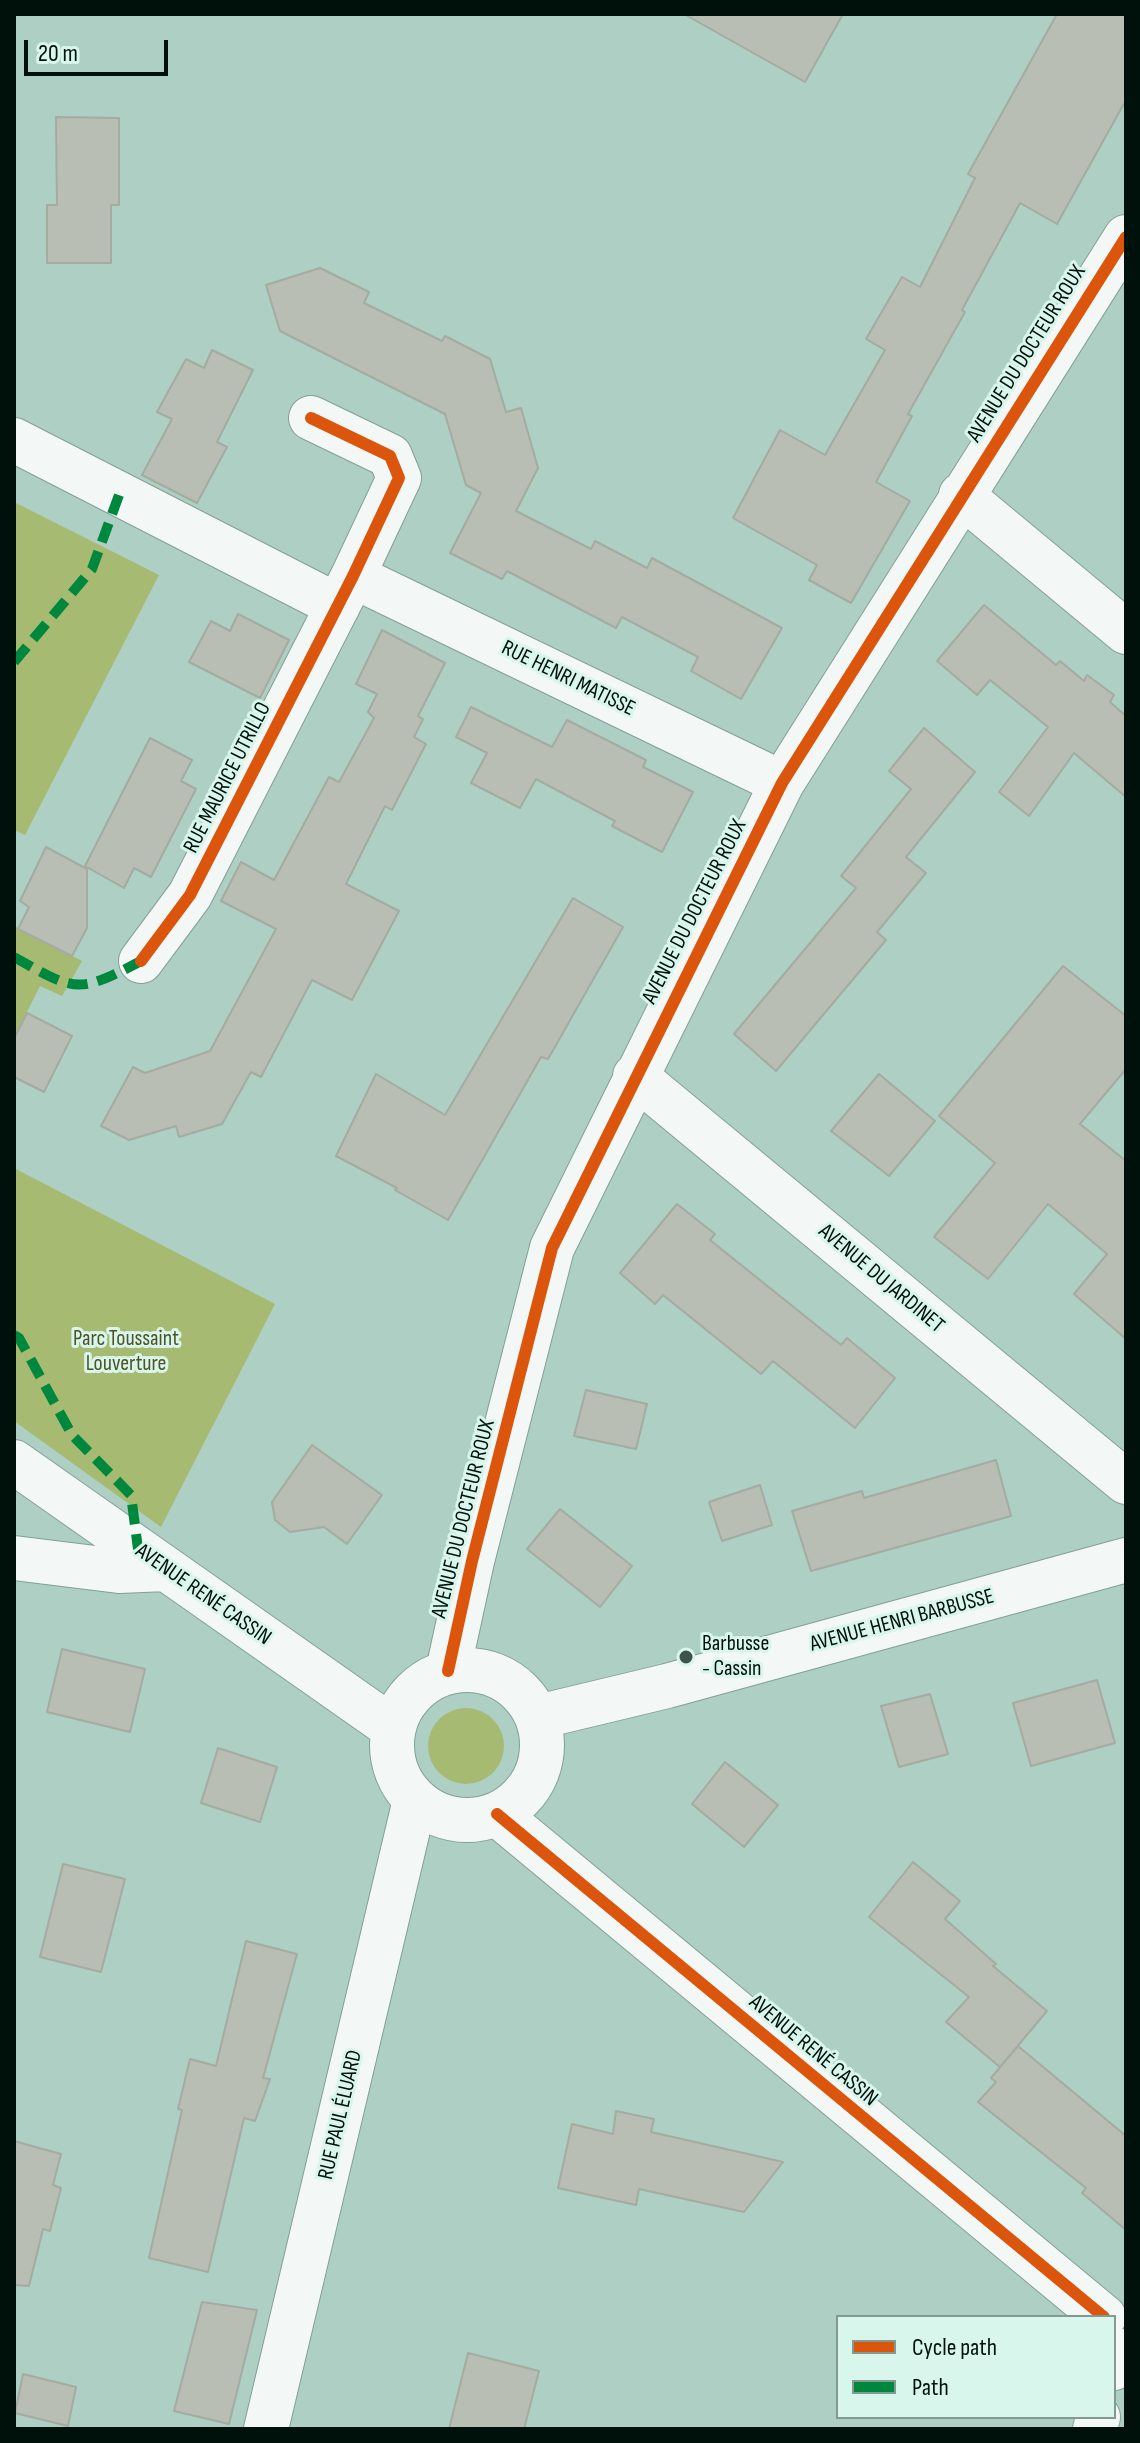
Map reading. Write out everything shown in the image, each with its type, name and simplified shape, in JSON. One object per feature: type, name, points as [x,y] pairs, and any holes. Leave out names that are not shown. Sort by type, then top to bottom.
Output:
[{"type":"street","name":"AVENUE DU DOCTEUR ROUX","points":[[448,1671],[472,1561],[552,1248],[782,783],[1126,237]]},
{"type":"street","points":[[311,418],[390,456],[399,478],[346,591]]},
{"type":"street","name":"RUE HENRI MATISSE","points":[[14,440],[346,591],[782,783]]},
{"type":"street","points":[[961,495],[1126,632]]},
{"type":"street","name":"RUE MAURICE UTRILLO","points":[[141,961],[190,895],[346,591]]},
{"type":"street","name":"AVENUE DU JARDINET","points":[[635,1076],[1126,1482]]},
{"type":"street","name":"AVENUE RENÉ CASSIN","points":[[14,1462],[393,1728]]},
{"type":"street","points":[[14,1558],[119,1571],[166,1569]]},
{"type":"street","name":"AVENUE HENRI BARBUSSE","points":[[538,1717],[667,1686],[1126,1560]]},
{"type":"street","points":[[475,1669],[502,1677],[524,1694],[538,1717],[543,1745],[538,1774],[521,1798],[497,1814],[469,1821],[440,1815],[415,1800],[394,1768],[391,1748],[393,1728],[400,1709],[413,1692],[429,1679],[448,1671],[475,1669]]},
{"type":"street","name":"RUE PAUL ÉLUARD","points":[[266,2429],[415,1800]]},
{"type":"street","name":"AVENUE RENÉ CASSIN","points":[[497,1814],[1102,2315]]},
{"type":"green space","points":[[14,502],[159,575],[25,835],[14,830]]},
{"type":"green space","points":[[14,926],[82,961],[62,996],[40,986],[14,1038]]},
{"type":"green space","name":"Parc Toussaint Louverture","points":[[14,1168],[275,1304],[161,1527],[14,1421]]},
{"type":"green space","points":[[466,1708],[480,1711],[493,1719],[501,1732],[504,1746],[501,1760],[493,1773],[480,1781],[466,1784],[452,1781],[439,1773],[431,1760],[428,1746],[431,1732],[439,1719],[452,1711]]},
{"type":"building","points":[[684,14],[843,14],[805,82]]},
{"type":"building","points":[[1057,14],[1126,14],[1126,100],[1057,224],[1020,203],[962,310],[965,312],[908,414],[912,416],[876,482],[910,501],[851,603],[809,580],[817,565],[733,518],[780,430],[825,455],[885,350],[866,339],[902,277],[920,287],[975,178],[968,174]]},
{"type":"building","points":[[56,117],[119,118],[119,205],[111,205],[111,263],[47,263],[47,205],[57,205]]},
{"type":"building","points":[[320,268],[369,292],[364,303],[442,341],[445,336],[490,359],[506,412],[521,408],[538,468],[516,511],[591,549],[595,541],[647,568],[652,558],[782,628],[741,699],[691,671],[698,657],[622,617],[616,628],[507,571],[502,579],[450,553],[481,493],[466,485],[445,414],[280,331],[266,285]]},
{"type":"building","points":[[212,350],[253,370],[217,442],[227,447],[197,503],[142,475],[172,419],[157,412],[186,359],[204,368]]},
{"type":"building","points":[[984,605],[1056,665],[1060,661],[1084,681],[1087,675],[1114,695],[1110,702],[1126,716],[1126,797],[1074,753],[1029,816],[999,792],[1048,727],[990,680],[977,695],[937,661]]},
{"type":"building","points":[[238,614],[289,640],[260,698],[189,662],[211,621],[230,631]]},
{"type":"building","points":[[382,630],[445,663],[418,716],[423,719],[414,737],[426,744],[392,810],[385,806],[346,884],[399,911],[352,1000],[312,980],[261,1077],[251,1072],[222,1124],[179,1137],[176,1126],[129,1140],[101,1126],[133,1067],[145,1073],[210,1051],[276,929],[221,901],[241,862],[274,880],[329,777],[339,782],[374,718],[368,712],[377,694],[356,684]]},
{"type":"building","points":[[471,707],[552,747],[567,720],[646,760],[643,767],[693,792],[662,852],[612,826],[615,821],[536,779],[520,808],[471,783],[487,753],[456,737]]},
{"type":"building","points":[[924,728],[975,772],[906,857],[926,873],[877,932],[886,940],[776,1071],[734,1034],[856,888],[841,876],[911,789],[889,771]]},
{"type":"building","points":[[150,738],[192,760],[181,781],[196,789],[151,877],[134,868],[124,888],[85,866]]},
{"type":"building","points":[[46,847],[87,869],[87,928],[72,956],[18,929],[29,907],[20,901]]},
{"type":"building","points":[[573,898],[623,927],[548,1059],[541,1057],[448,1220],[395,1190],[397,1188],[336,1156],[376,1074],[445,1115]]},
{"type":"building","points":[[1063,966],[1126,1016],[1126,1069],[1080,1124],[1126,1161],[1126,1339],[1074,1294],[1107,1254],[1048,1204],[988,1279],[934,1237],[995,1163],[939,1116]]},
{"type":"building","points":[[27,1013],[72,1036],[44,1092],[14,1077],[14,1039]]},
{"type":"building","points":[[879,1074],[935,1121],[889,1176],[831,1131]]},
{"type":"building","points":[[677,1204],[715,1234],[710,1240],[841,1345],[847,1338],[895,1378],[855,1428],[773,1361],[761,1374],[663,1295],[655,1304],[620,1273]]},
{"type":"building","points":[[586,1390],[647,1404],[636,1449],[574,1436]]},
{"type":"building","points":[[312,1445],[382,1495],[347,1544],[324,1527],[290,1532],[275,1520],[272,1502]]},
{"type":"building","points":[[996,1460],[1011,1516],[811,1571],[792,1511],[862,1491],[864,1498]]},
{"type":"building","points":[[760,1485],[772,1525],[722,1541],[709,1502]]},
{"type":"building","points":[[560,1509],[632,1566],[600,1607],[527,1549]]},
{"type":"building","points":[[62,1649],[145,1669],[130,1732],[47,1712]]},
{"type":"building","points":[[1097,1680],[1115,1743],[1031,1766],[1013,1703]]},
{"type":"building","points":[[930,1694],[948,1754],[899,1767],[881,1706]]},
{"type":"building","points":[[218,1748],[277,1767],[260,1822],[201,1803]]},
{"type":"building","points":[[725,1762],[778,1805],[744,1847],[692,1804]]},
{"type":"building","points":[[913,1862],[960,1901],[945,1919],[996,1964],[993,1966],[1047,2011],[1000,2067],[946,2022],[969,1997],[869,1917]]},
{"type":"building","points":[[63,1864],[125,1879],[101,1972],[40,1957]]},
{"type":"building","points":[[246,1941],[297,1954],[263,2078],[270,2079],[255,2121],[244,2118],[208,2272],[149,2258],[182,2110],[178,2109],[190,2059],[216,2066]]},
{"type":"building","points":[[1018,2046],[1126,2136],[1126,2230],[1082,2193],[1086,2188],[978,2102],[996,2082],[991,2078]]},
{"type":"building","points":[[616,2111],[654,2119],[651,2132],[783,2162],[744,2212],[639,2189],[636,2205],[558,2188],[572,2124],[613,2134]]},
{"type":"building","points":[[14,2141],[61,2154],[53,2185],[61,2188],[50,2231],[43,2229],[29,2286],[14,2285]]},
{"type":"building","points":[[202,2302],[257,2310],[229,2424],[174,2411]]},
{"type":"building","points":[[468,2353],[539,2371],[524,2429],[449,2429]]},
{"type":"building","points":[[23,2374],[76,2387],[68,2426],[15,2413]]},
{"type":"marked path","points":[[14,662],[92,569],[119,495]]},
{"type":"marked path","points":[[14,957],[51,977],[77,984],[103,979],[141,961]]},
{"type":"marked path","points":[[14,1335],[19,1338],[72,1435],[131,1495],[138,1549]]},
{"type":"cycle path","points":[[448,1671],[472,1561],[552,1248],[782,783],[1126,237]]},
{"type":"cycle path","points":[[141,961],[190,895],[353,576],[399,478],[390,456],[311,418]]},
{"type":"cycle path","points":[[497,1814],[1102,2315]]},
{"type":"place","name":"Barbusse - Cassin","points":[[686,1657]]}]
